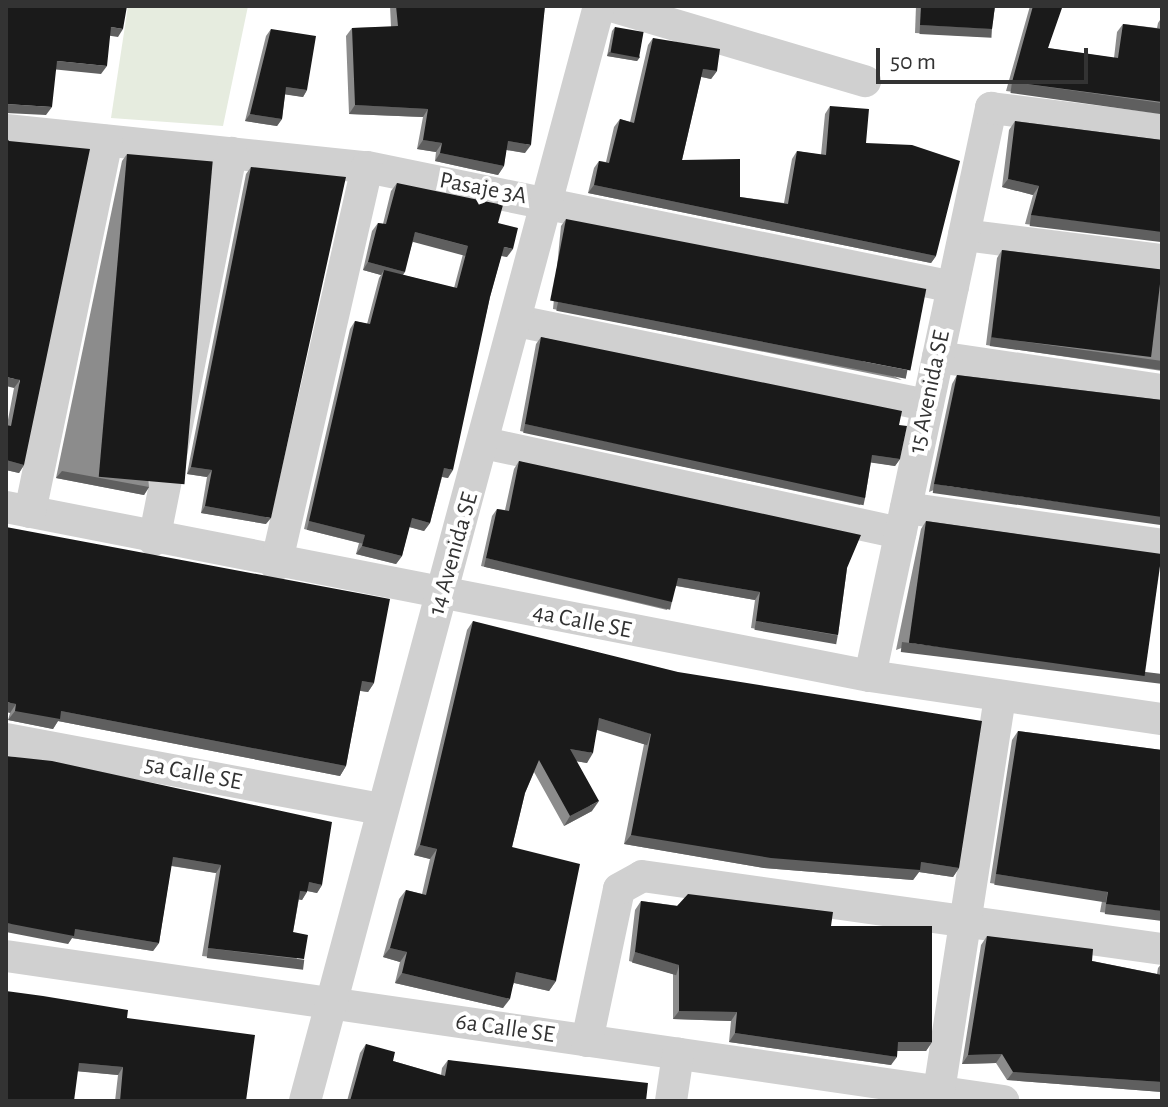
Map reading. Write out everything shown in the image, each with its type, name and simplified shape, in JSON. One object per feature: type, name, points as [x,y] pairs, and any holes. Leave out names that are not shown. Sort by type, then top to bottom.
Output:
[{"type":"street","name":"14 Avenida SE","points":[[305,1101],[381,809],[517,321],[599,6]]},
{"type":"street","points":[[611,6],[865,81]]},
{"type":"street","name":"15 Avenida SE","points":[[870,676],[991,108],[1162,130]]},
{"type":"street","name":"Pasaje 3A","points":[[6,130],[367,167],[548,201],[953,287]]},
{"type":"street","points":[[18,510],[107,141]]},
{"type":"street","points":[[154,540],[231,153]]},
{"type":"street","points":[[276,565],[367,167]]},
{"type":"street","points":[[964,235],[1162,260]]},
{"type":"street","points":[[517,321],[928,405]]},
{"type":"street","points":[[938,357],[1162,390]]},
{"type":"street","points":[[484,443],[903,520],[1162,545]]},
{"type":"street","name":"4a Calle SE","points":[[18,510],[276,565],[870,676],[1162,719]]},
{"type":"street","points":[[939,1091],[1000,696]]},
{"type":"street","name":"5a Calle SE","points":[[6,739],[381,809]]},
{"type":"street","points":[[587,1041],[619,889],[627,880],[966,917],[1162,949]]},
{"type":"street","name":"6a Calle SE","points":[[6,956],[1004,1101]]},
{"type":"street","points":[[671,1101],[678,1054]]},
{"type":"shaded area","points":[[128,6],[248,6],[223,126],[111,118]]},
{"type":"building","points":[[6,6],[127,6],[123,29],[111,27],[107,66],[57,61],[52,107],[6,104]]},
{"type":"building","points":[[396,6],[545,6],[531,145],[508,141],[504,166],[440,153],[442,143],[423,140],[428,109],[355,105],[352,28],[398,26]]},
{"type":"building","points":[[921,6],[995,6],[992,29],[920,25]]},
{"type":"building","points":[[1033,6],[1062,8],[1048,48],[1118,58],[1123,24],[1162,29],[1162,102],[1012,82]]},
{"type":"building","points":[[615,27],[644,32],[639,58],[610,53]]},
{"type":"building","points":[[271,29],[316,36],[307,90],[286,87],[282,119],[250,114]]},
{"type":"building","points":[[653,38],[720,49],[717,71],[703,69],[682,160],[740,159],[740,197],[788,204],[797,151],[826,155],[830,106],[869,109],[866,143],[912,145],[960,161],[936,256],[594,185],[599,161],[609,163],[620,119],[634,123]]},
{"type":"building","points":[[1015,121],[1162,140],[1162,232],[1031,215],[1039,186],[1008,179]]},
{"type":"building","points":[[6,137],[9,141],[90,149],[24,465],[6,460],[6,425],[11,426],[20,380],[6,377]]},
{"type":"building","points":[[127,154],[213,161],[184,484],[99,477]]},
{"type":"building","points":[[251,167],[346,177],[271,518],[205,506],[212,470],[191,467]]},
{"type":"building","points":[[397,183],[503,205],[498,223],[518,228],[513,249],[504,247],[490,297],[453,470],[444,468],[430,523],[412,518],[402,556],[362,546],[365,535],[309,521],[355,321],[370,324],[384,270],[457,288],[468,246],[415,232],[405,272],[368,262],[378,223],[386,224]]},
{"type":"building","points":[[566,219],[926,289],[910,371],[550,300]]},
{"type":"building","points":[[1002,250],[1162,270],[1151,357],[991,337]]},
{"type":"building","points":[[541,337],[902,411],[899,425],[907,426],[900,459],[872,455],[865,498],[525,424]]},
{"type":"building","points":[[957,375],[1162,400],[1162,517],[934,484]]},
{"type":"building","points":[[519,461],[861,535],[847,568],[838,635],[756,621],[760,592],[678,578],[672,602],[486,558],[497,509],[509,511]]},
{"type":"building","points":[[926,521],[1162,554],[1145,676],[909,643]]},
{"type":"building","points":[[6,527],[390,599],[374,683],[362,681],[346,766],[61,711],[60,719],[15,711],[16,704],[6,702]]},
{"type":"building","points":[[473,621],[678,672],[982,721],[959,868],[921,862],[920,870],[771,858],[631,835],[651,734],[599,718],[593,753],[570,749],[599,801],[570,816],[539,760],[525,793],[512,847],[580,864],[556,981],[516,972],[510,999],[402,973],[407,952],[390,948],[406,890],[426,895],[437,849],[420,845]]},
{"type":"building","points":[[1018,731],[1162,750],[1162,911],[1106,904],[1108,892],[996,874]]},
{"type":"building","points":[[6,756],[52,761],[332,822],[322,885],[309,882],[307,892],[300,891],[293,932],[308,935],[304,959],[208,948],[221,865],[173,857],[159,943],[75,929],[74,936],[6,923]]},
{"type":"building","points":[[688,894],[833,912],[831,926],[932,926],[932,1042],[898,1042],[897,1057],[735,1033],[737,1012],[679,1011],[679,965],[635,952],[641,901],[677,906]]},
{"type":"building","points":[[987,936],[1093,949],[1092,961],[1162,975],[1162,1082],[1013,1072],[1002,1054],[968,1055]]},
{"type":"building","points":[[6,991],[128,1010],[127,1018],[255,1035],[246,1101],[120,1101],[123,1067],[79,1063],[74,1101],[6,1101]]},
{"type":"building","points":[[366,1044],[395,1052],[393,1061],[445,1076],[448,1060],[648,1083],[646,1101],[350,1101]]}]
